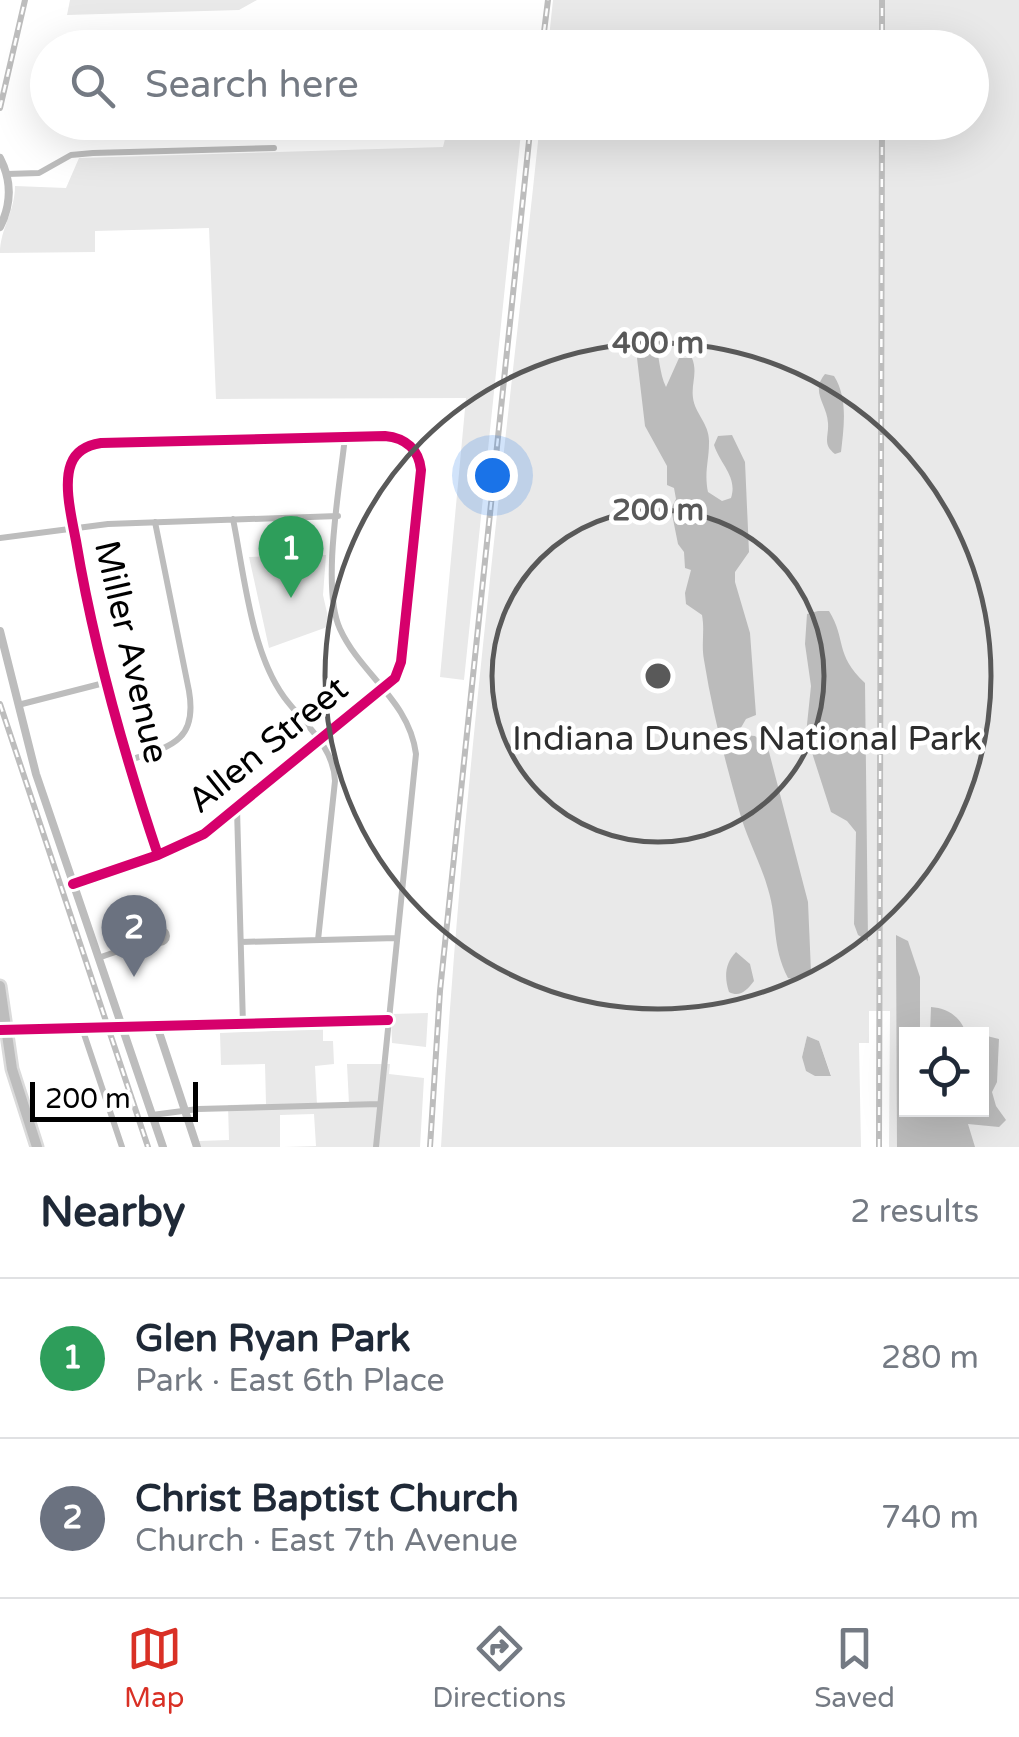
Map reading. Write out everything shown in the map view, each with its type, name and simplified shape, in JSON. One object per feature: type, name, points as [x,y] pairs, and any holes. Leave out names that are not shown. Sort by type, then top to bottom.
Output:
[{"type":"main road","points":[[0,986],[2,1030],[37,1147]]},
{"type":"street","points":[[7,174],[38,174],[71,155],[274,148]]},
{"type":"street","points":[[0,158],[7,174],[9,200],[0,227]]},
{"type":"street","points":[[376,1147],[416,754],[409,724],[343,636],[334,612],[331,588],[345,437],[392,436],[406,442],[419,458],[401,662],[397,674],[383,687]]},
{"type":"street","name":"Miller Avenue","points":[[158,856],[104,684],[74,528],[68,478],[73,458],[98,443],[345,437]]},
{"type":"street","points":[[0,538],[154,522],[338,516]]},
{"type":"street","points":[[234,519],[264,659],[283,696],[333,764],[335,781],[318,940]]},
{"type":"street","points":[[126,761],[172,745],[187,730],[191,719],[154,522]]},
{"type":"street","points":[[0,631],[17,706],[162,1147]]},
{"type":"street","points":[[17,706],[104,684]]},
{"type":"street","name":"Allen Street","points":[[73,884],[158,856],[204,834],[383,687]]},
{"type":"street","points":[[237,807],[242,1025]]},
{"type":"street","points":[[241,942],[397,938]]},
{"type":"street","points":[[98,958],[153,939]]},
{"type":"street","points":[[2,1030],[388,1020]]},
{"type":"street","points":[[157,1026],[197,1147]]},
{"type":"street","points":[[82,1028],[122,1147]]},
{"type":"street","points":[[152,1115],[379,1104]]},
{"type":"green space","points":[[70,0],[257,0],[239,10],[67,15]]},
{"type":"green space","name":"Indiana Dunes National Park","points":[[553,0],[1019,0],[1019,1147],[889,1147],[890,1011],[869,1011],[869,1043],[859,1043],[861,1147],[441,1147],[471,762],[538,140],[989,140],[989,30],[550,30]],"holes":[[[807,1036],[819,1041],[831,1075],[815,1076],[802,1057]]]},
{"type":"green space","points":[[445,140],[520,140],[464,680],[440,677],[466,398],[216,399],[209,228],[95,231],[95,252],[0,253],[15,186],[66,188],[79,158],[443,147]]},
{"type":"green space","points":[[326,555],[323,595],[330,626],[269,648],[249,557]]},
{"type":"green space","points":[[428,1013],[426,1047],[392,1043],[391,1014]]},
{"type":"green space","points":[[323,1029],[323,1041],[333,1041],[334,1064],[315,1066],[317,1105],[349,1104],[347,1064],[390,1064],[389,1074],[424,1078],[420,1147],[284,1147],[316,1146],[314,1114],[280,1115],[280,1147],[201,1147],[199,1141],[229,1140],[228,1105],[266,1104],[265,1064],[221,1065],[220,1033]]},
{"type":"shaded area","points":[[653,338],[666,387],[679,358],[692,358],[693,398],[709,436],[708,492],[722,501],[731,498],[733,490],[714,445],[718,436],[732,435],[745,462],[749,552],[735,572],[735,582],[750,633],[756,715],[746,719],[739,731],[755,736],[768,748],[808,902],[811,972],[800,980],[788,978],[779,955],[768,889],[742,820],[715,717],[703,654],[702,615],[686,604],[691,570],[685,568],[684,552],[678,544],[671,509],[676,499],[674,488],[667,485],[667,466],[645,426],[635,341]]},
{"type":"shaded area","points":[[825,374],[834,376],[843,403],[841,452],[835,454],[827,443],[827,416],[819,392]]},
{"type":"shaded area","points":[[829,611],[849,664],[865,683],[868,941],[858,935],[854,924],[856,832],[831,812],[806,734],[811,686],[805,644],[807,614]]},
{"type":"shaded area","points":[[896,935],[908,941],[920,977],[920,1027],[899,1027],[899,1117],[989,1117],[989,1036],[999,1039],[997,1082],[992,1092],[1006,1120],[999,1127],[968,1124],[975,1147],[897,1147]]},
{"type":"shaded area","points":[[736,952],[750,964],[754,981],[740,994],[729,992],[726,976]]},
{"type":"shaded area","points":[[931,1007],[953,1015],[963,1027],[930,1027]]},
{"type":"shaded area","points":[[807,1036],[819,1041],[831,1076],[815,1076],[806,1071],[802,1057]]},
{"type":"railway","points":[[0,108],[25,0]]},
{"type":"railway","points":[[544,30],[548,0]]},
{"type":"railway","points":[[882,0],[882,30]]},
{"type":"railway","points":[[430,1147],[440,991],[529,140]]},
{"type":"railway","points":[[879,1147],[882,140]]},
{"type":"railway","points":[[0,704],[148,1147]]},
{"type":"cycle path","points":[[73,884],[158,855],[204,834],[395,678],[401,662],[421,470],[414,451],[405,442],[385,436],[101,443],[83,449],[73,459],[69,502],[91,621],[121,738],[158,855]]},
{"type":"cycle path","points":[[0,1030],[388,1020]]},
{"type":"place","name":"Glen Ryan Park","points":[[291,598]]},
{"type":"place","name":"Christ Baptist Church","points":[[134,977]]}]
